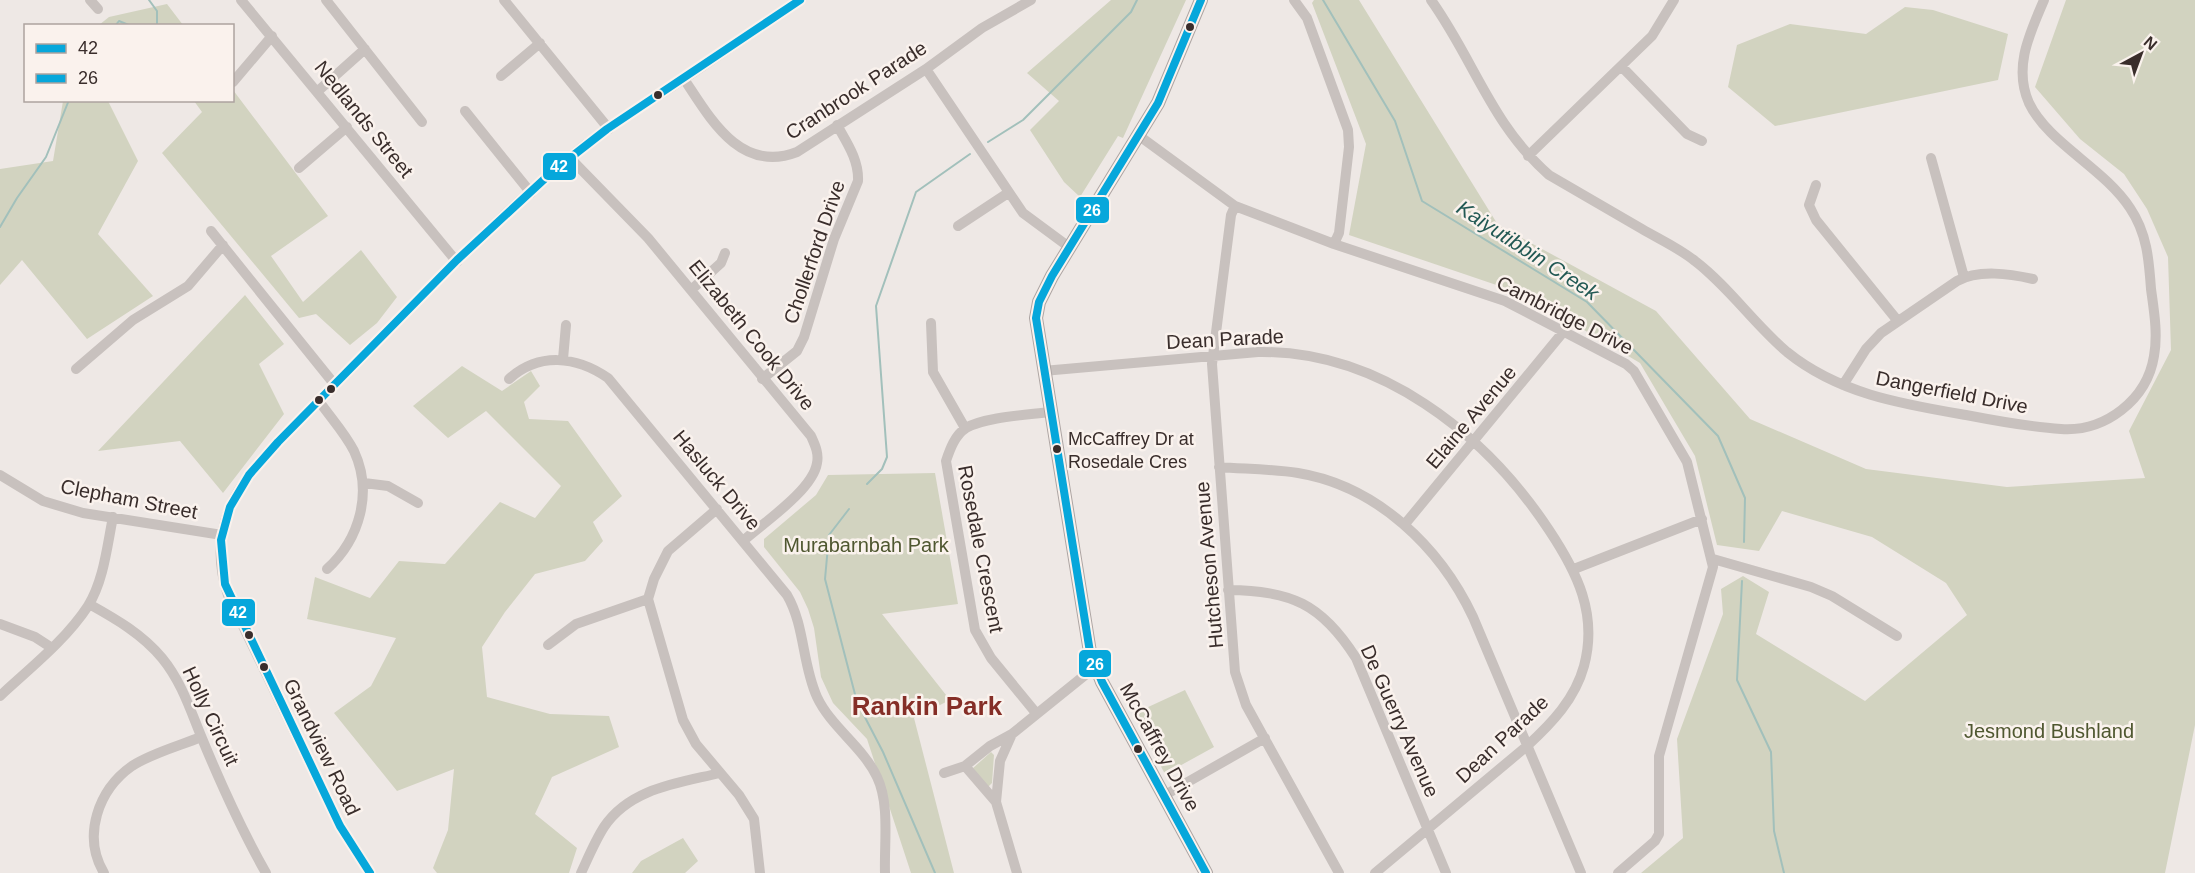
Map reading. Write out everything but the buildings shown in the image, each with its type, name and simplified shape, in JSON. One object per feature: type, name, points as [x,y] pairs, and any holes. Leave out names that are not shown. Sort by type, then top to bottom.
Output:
[{"type":"main road","name":"McCaffrey Drive","points":[[1201,0],[1158,103],[1069,247],[1040,302],[1036,318],[1090,652],[1095,667],[1206,873]]},
{"type":"street","points":[[90,0],[98,9]]},
{"type":"street","name":"Nedlands Street","points":[[242,0],[457,262]]},
{"type":"street","points":[[326,0],[422,122]]},
{"type":"street","points":[[504,0],[609,129]]},
{"type":"street","name":"Grandview Road","points":[[370,873],[349,844],[335,817],[228,595],[221,570],[222,535],[230,507],[243,484],[318,402],[457,262],[570,158],[609,129],[800,0]]},
{"type":"street","name":"Cranbrook Parade","points":[[684,79],[721,133],[732,143],[751,152],[783,157],[797,152],[926,69],[982,28],[1031,0]]},
{"type":"street","points":[[1294,0],[1307,18],[1348,130],[1349,147],[1339,233],[1334,244]]},
{"type":"street","name":"Dangerfield Drive","points":[[1431,0],[1505,129],[1528,156],[1549,175],[1694,260],[1790,354],[1843,385],[1868,396],[1894,403],[2065,430],[2094,425],[2113,416],[2136,397],[2151,372],[2156,334],[2148,252],[2137,220],[2114,186],[2043,124],[2024,89],[2024,53],[2043,0]]},
{"type":"street","points":[[1528,156],[1652,36],[1674,0]]},
{"type":"street","points":[[234,81],[273,36]]},
{"type":"street","points":[[501,76],[540,44]]},
{"type":"street","points":[[318,91],[365,49]]},
{"type":"street","points":[[1622,67],[1687,134],[1702,141]]},
{"type":"street","points":[[926,69],[1008,193],[1028,218],[1069,247]]},
{"type":"street","points":[[465,111],[531,193]]},
{"type":"street","name":"Chollerford Drive","points":[[762,379],[797,351],[804,337],[834,239],[858,181],[859,171],[854,154],[837,125]]},
{"type":"street","points":[[299,168],[347,127]]},
{"type":"street","points":[[1138,135],[1235,206]]},
{"type":"street","name":"Elizabeth Cook Drive","points":[[570,158],[648,238],[811,436],[817,450],[817,463],[813,475],[800,491],[743,541]]},
{"type":"street","points":[[1931,158],[1964,277]]},
{"type":"street","points":[[1816,185],[1809,205],[1816,220],[1897,320]]},
{"type":"street","points":[[958,226],[1008,193]]},
{"type":"street","name":"Cambridge Drive","points":[[1235,206],[1334,244],[1505,301],[1626,364],[1634,371],[1684,453],[1713,559],[1711,576],[1659,756],[1659,834],[1655,841],[1618,873]]},
{"type":"street","name":"Hutcheson Avenue","points":[[1235,206],[1231,215],[1213,356],[1228,590],[1239,688],[1339,873]]},
{"type":"street","points":[[211,231],[335,385]]},
{"type":"street","points":[[76,369],[133,320],[188,286],[222,245]]},
{"type":"street","points":[[691,290],[721,263],[725,253]]},
{"type":"street","points":[[1843,385],[1866,349],[1897,320],[1964,277],[2012,275],[2033,279]]},
{"type":"street","points":[[931,323],[933,372],[965,428],[1050,412]]},
{"type":"street","points":[[563,359],[566,325]]},
{"type":"street","name":"Elaine Avenue","points":[[1405,524],[1564,331]]},
{"type":"street","name":"Dean Parade","points":[[1043,371],[1285,351],[1350,367],[1394,386],[1436,410],[1475,441],[1510,476],[1534,507],[1574,569],[1585,598],[1589,620],[1584,665],[1567,703],[1527,746],[1375,873]]},
{"type":"street","name":"Hasluck Drive","points":[[509,379],[533,363],[563,359],[580,363],[608,378],[743,541],[792,605],[811,681],[823,710],[877,777],[883,802],[885,873]]},
{"type":"street","points":[[318,402],[353,449],[364,483],[356,528],[347,546],[327,568]]},
{"type":"street","name":"Rosedale Crescent","points":[[965,428],[951,447],[946,460],[946,475],[975,630],[991,658],[1036,713]]},
{"type":"street","points":[[1219,468],[1299,473],[1358,493],[1405,524],[1431,550],[1460,591],[1581,873]]},
{"type":"street","name":"Clepham Street","points":[[0,475],[43,501],[83,513],[222,535]]},
{"type":"street","points":[[364,483],[388,486],[418,503]]},
{"type":"street","points":[[717,509],[668,550],[657,572],[648,599],[683,720],[696,744],[739,795],[753,819],[760,873]]},
{"type":"street","points":[[0,696],[52,648],[89,604],[103,567],[113,517]]},
{"type":"street","points":[[1574,569],[1702,519]]},
{"type":"street","points":[[1713,559],[1811,586],[1832,596],[1897,636]]},
{"type":"street","name":"De Guerry Avenue","points":[[1228,590],[1267,591],[1292,598],[1320,614],[1339,633],[1356,658],[1446,873]]},
{"type":"street","points":[[548,645],[576,624],[648,599]]},
{"type":"street","name":"Holly Circuit","points":[[89,604],[120,621],[142,637],[163,659],[180,684],[201,737],[266,873]]},
{"type":"street","points":[[0,624],[35,637],[52,648]]},
{"type":"street","points":[[945,773],[965,766],[990,746],[1012,734],[1095,667]]},
{"type":"street","points":[[1012,734],[1000,761],[996,802],[1017,873]]},
{"type":"street","points":[[104,873],[93,845],[94,824],[103,799],[115,781],[133,765],[201,737]]},
{"type":"street","points":[[1165,795],[1265,738]]},
{"type":"street","points":[[965,766],[996,802]]},
{"type":"street","points":[[581,873],[604,827],[616,812],[631,800],[657,789],[720,773]]},
{"type":"green space","points":[[1111,0],[1186,0],[1123,138],[1118,136],[1080,197],[1064,182],[1030,130],[1059,101],[1027,73]]},
{"type":"green space","name":"Jesmond Bushland","points":[[1314,0],[1359,0],[1498,225],[1656,311],[1750,419],[1866,469],[2007,487],[2145,478],[2129,431],[2171,350],[2168,257],[2147,209],[2124,174],[2080,139],[2035,87],[2066,0],[2195,0],[2195,725],[2165,873],[1641,873],[1683,838],[1677,739],[1723,614],[1721,589],[1743,576],[1769,592],[1756,634],[1865,701],[1967,615],[1946,583],[1872,537],[1782,511],[1759,551],[1717,545],[1695,456],[1640,363],[1523,294],[1349,235],[1366,144],[1312,3]]},
{"type":"green space","points":[[167,4],[182,24],[100,24],[109,17]]},
{"type":"green space","points":[[1905,7],[1933,10],[2008,34],[1998,80],[1775,126],[1728,87],[1737,45],[1790,24],[1866,34]]},
{"type":"green space","points":[[234,91],[328,216],[271,256],[303,302],[361,250],[397,297],[377,323],[350,345],[316,314],[299,318],[162,153],[202,112],[195,102],[234,102]]},
{"type":"green space","points":[[63,102],[108,102],[138,161],[98,234],[153,296],[87,339],[22,260],[0,285],[0,169],[53,161]]},
{"type":"green space","points":[[245,295],[284,344],[259,364],[284,414],[223,493],[180,441],[98,451]]},
{"type":"green space","points":[[462,366],[502,391],[531,371],[540,386],[524,402],[529,419],[568,421],[622,496],[593,522],[603,541],[585,561],[535,574],[505,612],[482,647],[487,697],[550,714],[609,716],[619,747],[552,777],[535,814],[577,848],[569,873],[437,873],[433,868],[448,830],[454,769],[397,791],[334,713],[371,686],[396,638],[307,619],[315,577],[370,598],[399,561],[445,564],[500,502],[535,518],[561,486],[486,411],[448,438],[413,406]]},
{"type":"green space","name":"Murabarnbah Park","points":[[935,473],[958,604],[882,614],[950,700],[914,718],[954,873],[911,873],[867,739],[833,703],[821,677],[814,628],[808,609],[800,592],[764,547],[764,539],[816,495],[828,475]]},
{"type":"green space","points":[[1185,690],[1214,747],[1165,774],[1133,714]]},
{"type":"green space","points":[[991,752],[994,755],[992,783],[988,787],[972,769]]},
{"type":"green space","points":[[683,838],[698,861],[685,873],[632,873],[641,861]]},
{"type":"waterway","points":[[149,0],[157,11],[157,24]]},
{"type":"waterway","points":[[988,142],[1023,120],[1131,12],[1137,0]]},
{"type":"waterway","name":"Kaiyutibbin Creek","points":[[1323,0],[1395,121],[1422,201],[1587,302],[1718,436],[1745,498],[1744,542]]},
{"type":"waterway","points":[[117,24],[119,21],[126,24]]},
{"type":"waterway","points":[[0,227],[46,157],[68,102]]},
{"type":"waterway","points":[[867,484],[882,469],[887,457],[876,306],[916,192],[970,154]]},
{"type":"waterway","points":[[849,509],[829,535],[825,579],[857,702],[883,752],[935,873]]},
{"type":"waterway","name":"Kaiyutibbin Creek","points":[[1742,581],[1737,680],[1771,752],[1774,831],[1784,873]]},
{"type":"transit line","name":"42","points":[[370,873],[340,826],[225,584],[221,540],[230,507],[249,475],[278,442],[457,260],[552,172],[607,129],[800,0]]},
{"type":"transit line","name":"26","points":[[1201,0],[1158,103],[1052,276],[1039,302],[1036,318],[1090,652],[1102,682],[1206,873]]},
{"type":"place","name":"McCaffrey Dr at Rosedale Cres","points":[[1057,449]]},
{"type":"district","name":"Rankin Park","points":[[927,706]]}]
